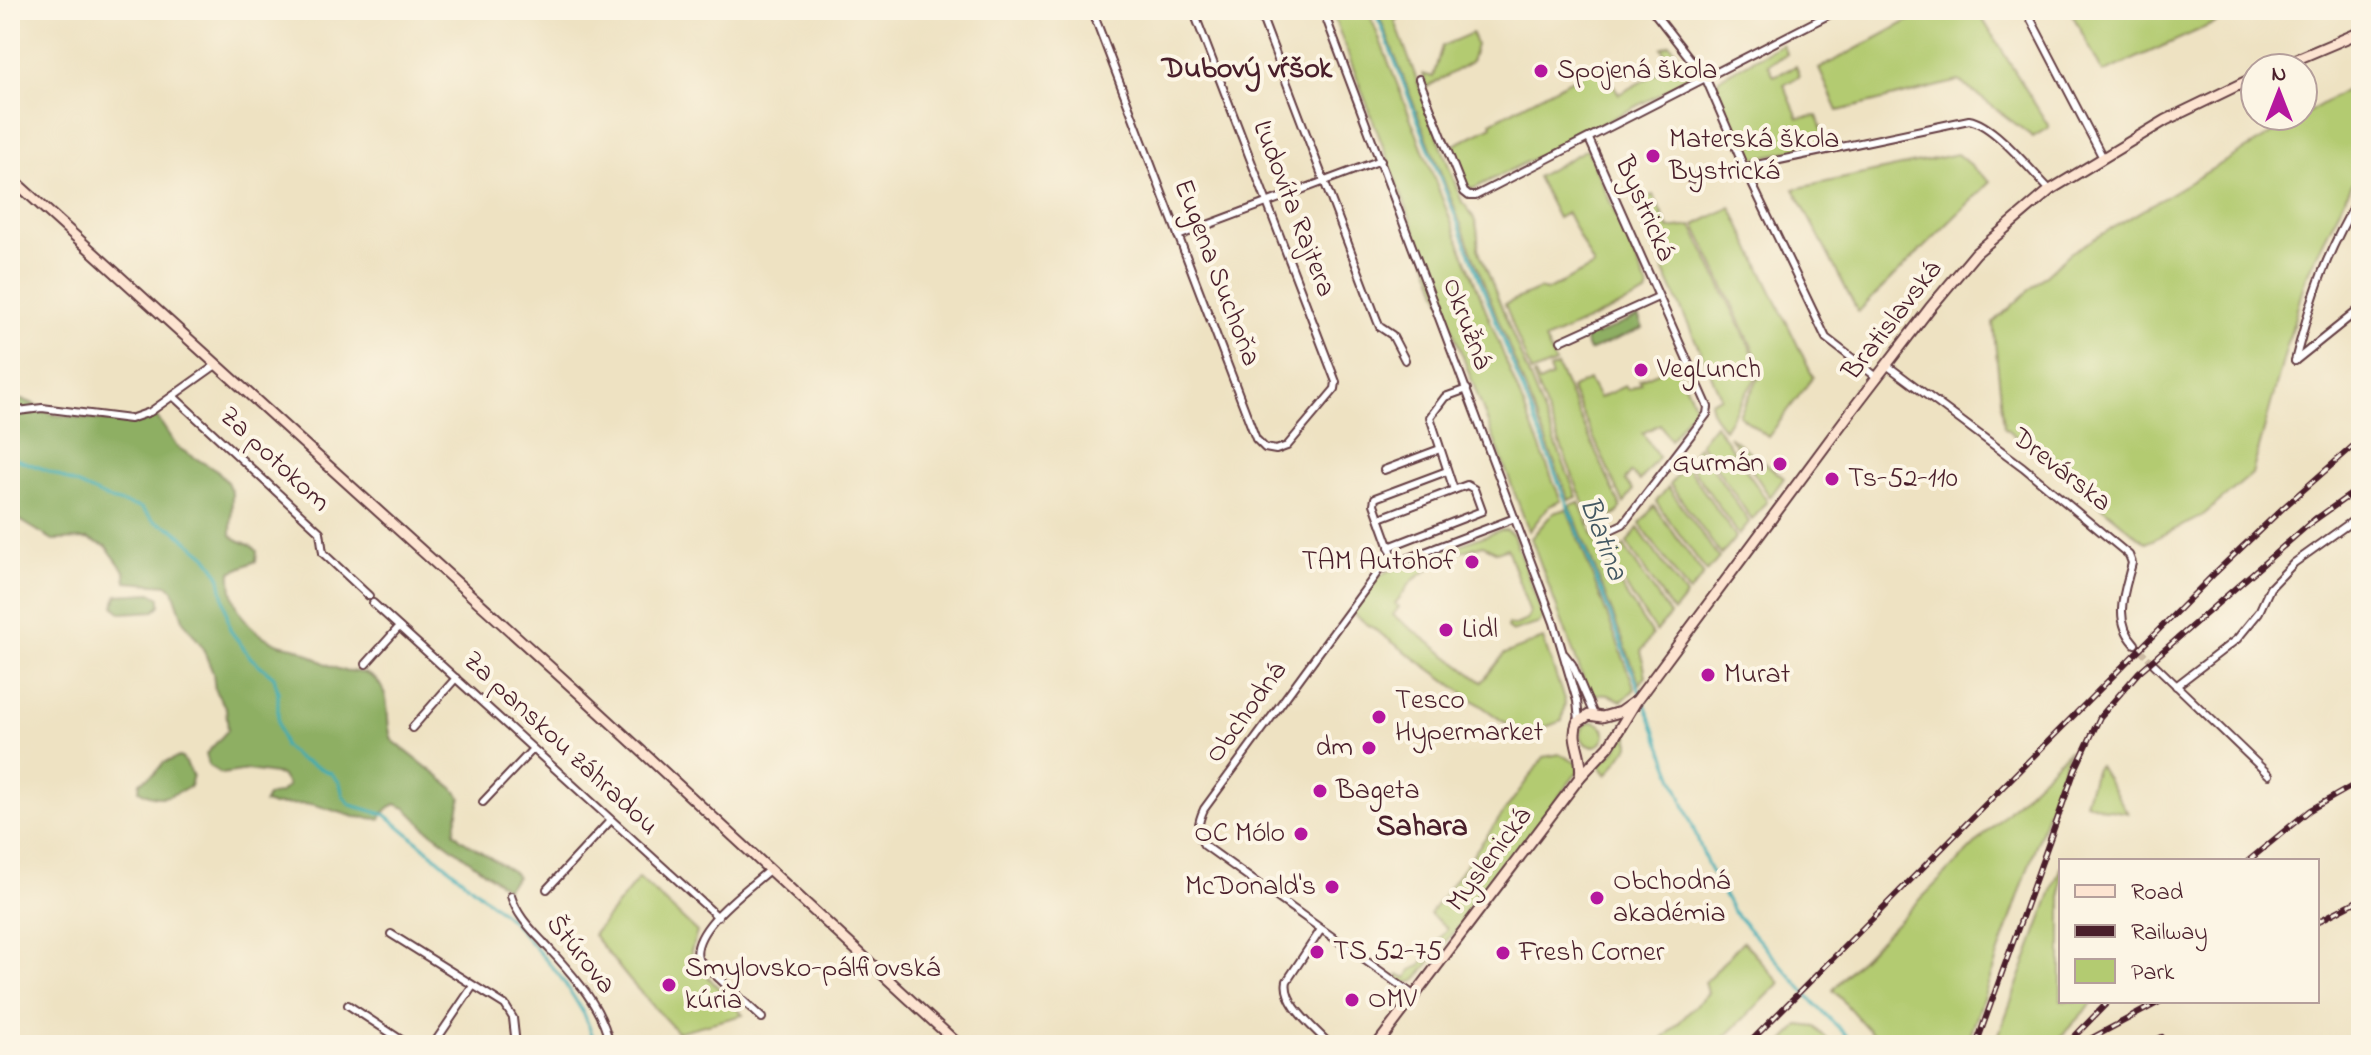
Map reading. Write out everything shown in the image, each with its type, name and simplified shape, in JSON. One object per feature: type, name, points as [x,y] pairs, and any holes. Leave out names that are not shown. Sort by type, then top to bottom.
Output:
[{"type":"main road","points":[[2314,52],[2361,32]]},
{"type":"main road","name":"Bratislavská","points":[[1612,740],[1637,700],[1965,265],[2050,190],[2166,120],[2239,85]]},
{"type":"main road","points":[[14,180],[582,696],[959,1045]]},
{"type":"main road","points":[[1580,777],[1582,762],[1574,736],[1579,721],[1620,712],[1637,700]]},
{"type":"main road","points":[[1579,747],[1592,754],[1602,752],[1612,740],[1611,725],[1598,716]]},
{"type":"main road","name":"Myslenická","points":[[1377,1045],[1602,752]]},
{"type":"street","name":"Eugena Suchoňa","points":[[1092,10],[1260,445],[1276,450],[1291,442],[1335,389],[1335,379]]},
{"type":"street","name":"Ľudovíta Rajtera","points":[[1193,10],[1335,379]]},
{"type":"street","points":[[1259,10],[1380,327],[1392,335],[1405,360]]},
{"type":"street","name":"Okružná","points":[[1323,10],[1565,655],[1598,716]]},
{"type":"street","points":[[1652,10],[1706,79],[1744,167],[1826,338],[1878,378]]},
{"type":"street","points":[[1419,79],[1464,192],[1469,196],[1589,139],[1838,10]]},
{"type":"street","points":[[2026,10],[2103,158]]},
{"type":"street","points":[[1690,179],[1969,120],[1991,131],[2050,190]]},
{"type":"street","name":"Bystrická","points":[[1589,139],[1706,400],[1707,414],[1623,524],[1608,531]]},
{"type":"street","points":[[1178,236],[1381,160]]},
{"type":"street","points":[[2361,194],[2325,260],[2295,361],[2361,308]]},
{"type":"street","name":"Bystrická","points":[[1561,341],[1658,297]]},
{"type":"street","points":[[10,412],[42,408],[130,419],[150,412],[216,365]]},
{"type":"street","name":"Drevárska","points":[[1888,366],[2023,467],[2129,555],[2132,563],[2120,615],[2123,627],[2135,644]]},
{"type":"street","points":[[1454,490],[1430,422],[1431,413],[1445,397],[1467,389]]},
{"type":"street","name":"Za potokom","points":[[173,396],[320,532],[323,553],[371,600]]},
{"type":"street","points":[[1384,470],[1440,449]]},
{"type":"street","points":[[1395,562],[1374,504],[1378,495],[1447,471]]},
{"type":"street","points":[[1380,518],[1467,485],[1472,487],[1482,511],[1389,547]]},
{"type":"street","points":[[2176,686],[2237,639],[2259,612],[2270,588],[2294,563],[2361,515]]},
{"type":"street","name":"Obchodná","points":[[1416,997],[1204,845],[1198,822],[1204,809],[1380,569],[1515,518]]},
{"type":"street","points":[[1460,520],[1466,536]]},
{"type":"street","name":"Za panskou záhradou","points":[[371,600],[718,917]]},
{"type":"street","points":[[366,664],[399,627]]},
{"type":"street","name":"Okružná","points":[[1565,655],[1565,667],[1577,701],[1579,721]]},
{"type":"street","points":[[2154,664],[2269,775]]},
{"type":"street","points":[[412,728],[456,678]]},
{"type":"street","points":[[483,802],[532,750]]},
{"type":"street","points":[[547,889],[610,821]]},
{"type":"street","points":[[762,1018],[698,959],[696,952],[703,931],[769,870]]},
{"type":"street","name":"Štúrova","points":[[511,896],[520,916],[575,977],[598,1009],[610,1045]]},
{"type":"street","points":[[1320,931],[1285,988],[1291,1002],[1330,1045]]},
{"type":"street","points":[[391,934],[510,1010],[516,1045]]},
{"type":"street","points":[[433,1045],[473,986]]},
{"type":"street","points":[[348,1005],[409,1045]]},
{"type":"green space","points":[[1368,10],[1561,501],[1549,506],[1529,531],[1332,12]]},
{"type":"green space","points":[[1377,10],[1400,10],[1404,14],[1395,21],[1462,202],[1476,223],[1478,248],[1577,497],[1569,500]]},
{"type":"green space","points":[[1928,10],[1977,10],[2049,127],[2033,137],[1959,81],[1838,111],[1819,69]]},
{"type":"green space","points":[[2070,10],[2244,10],[2103,73]]},
{"type":"green space","points":[[1472,33],[1476,45],[1471,62],[1427,87],[1423,74],[1433,77],[1442,46]]},
{"type":"green space","points":[[1670,44],[1696,76],[1473,189],[1466,185],[1450,147],[1601,64],[1619,94],[1672,65],[1662,48]]},
{"type":"green space","points":[[1782,44],[1787,54],[1768,64],[1774,76],[1796,66],[1800,76],[1784,85],[1798,118],[1817,116],[1827,143],[1748,160],[1716,83],[1721,77]]},
{"type":"green space","points":[[2361,81],[2361,166],[2306,276],[2252,474],[2201,517],[2146,543],[2004,427],[1993,323],[2070,253],[2275,132],[2319,132],[2319,106]]},
{"type":"green space","points":[[1587,149],[1648,288],[1646,294],[1545,340],[1555,363],[1531,373],[1505,304],[1539,289],[1546,291],[1594,266],[1567,213],[1558,218],[1537,177]]},
{"type":"green space","points":[[1957,154],[1990,182],[1858,312],[1794,189]]},
{"type":"green space","points":[[1653,195],[1669,229],[1692,226],[1761,370],[1724,429],[1713,414],[1710,402],[1721,397],[1633,202]]},
{"type":"green space","points":[[1731,207],[1813,377],[1768,437],[1739,415],[1763,370],[1695,225]]},
{"type":"green space","points":[[1638,316],[1643,328],[1589,351],[1585,342],[1588,333],[1593,330],[1596,336]]},
{"type":"green space","points":[[1676,364],[1695,406],[1670,440],[1660,424],[1643,433],[1658,457],[1640,481],[1631,473],[1625,480],[1633,490],[1624,504],[1571,389],[1589,380],[1599,398],[1625,386],[1628,390],[1641,384],[1639,380]]},
{"type":"green space","points":[[1557,366],[1621,507],[1618,513],[1592,524],[1533,376],[1539,383],[1552,377],[1549,369]]},
{"type":"green space","points":[[20,400],[55,415],[128,423],[150,415],[157,417],[177,447],[217,471],[232,493],[231,535],[257,551],[256,561],[231,572],[233,596],[243,616],[268,639],[297,648],[336,668],[373,677],[385,695],[392,740],[453,788],[461,798],[454,832],[517,877],[506,888],[426,828],[406,808],[395,804],[380,819],[355,817],[312,804],[271,805],[264,803],[267,796],[280,793],[288,786],[281,775],[248,770],[222,774],[209,766],[206,754],[228,730],[226,708],[215,691],[213,673],[202,646],[184,622],[173,590],[168,585],[126,582],[125,572],[106,546],[87,539],[53,540],[18,519],[18,504],[10,504],[9,432],[11,418]]},
{"type":"green space","points":[[1715,424],[1767,501],[1752,520],[1700,443]]},
{"type":"green space","points":[[1729,436],[1784,478],[1770,497]]},
{"type":"green space","points":[[1698,446],[1749,522],[1739,535],[1687,461]]},
{"type":"green space","points":[[1685,464],[1736,537],[1721,555],[1670,484]]},
{"type":"green space","points":[[1668,487],[1719,558],[1707,572],[1656,502]]},
{"type":"green space","points":[[1579,502],[1609,572],[1652,635],[1641,651],[1646,676],[1640,684],[1570,505]]},
{"type":"green space","points":[[1654,506],[1704,575],[1689,593],[1640,524]]},
{"type":"green space","points":[[1567,509],[1635,689],[1622,701],[1609,695],[1589,694],[1531,538],[1553,513]]},
{"type":"green space","points":[[1638,528],[1686,596],[1673,612],[1627,543]]},
{"type":"green space","points":[[1501,530],[1513,535],[1543,617],[1540,623],[1512,632],[1507,628],[1508,624],[1513,626],[1527,620],[1530,613],[1507,548],[1497,552],[1483,545],[1444,557],[1441,555],[1445,550]]},
{"type":"green space","points":[[1624,546],[1670,615],[1656,632],[1611,564]]},
{"type":"green space","points":[[1420,558],[1426,559],[1429,569],[1412,581],[1395,604],[1399,607],[1393,615],[1482,682],[1504,654],[1543,639],[1565,702],[1562,721],[1545,727],[1533,743],[1352,613],[1378,578]]},
{"type":"green space","points":[[151,593],[160,598],[160,605],[155,611],[121,613],[114,606],[117,595]]},
{"type":"green space","points":[[1593,722],[1602,725],[1605,734],[1602,743],[1593,746],[1584,743],[1581,734],[1584,725]]},
{"type":"green space","points":[[1629,728],[1629,746],[1607,775],[1599,765],[1614,752]]},
{"type":"green space","points":[[2069,750],[1967,1045],[1882,1045],[1833,990]]},
{"type":"green space","points":[[1560,754],[1578,764],[1578,771],[1470,915],[1415,981],[1402,984],[1398,975],[1407,978],[1411,970],[1420,966],[1447,928],[1430,914],[1544,757]]},
{"type":"green space","points":[[179,757],[193,775],[190,786],[165,797],[139,790],[140,782],[155,773],[163,763]]},
{"type":"green space","points":[[2099,766],[2128,813],[2085,802]]},
{"type":"green space","points":[[2059,871],[2059,1003],[2092,1003],[2053,1045],[1995,1045]]},
{"type":"green space","points":[[639,878],[697,932],[691,958],[743,1015],[677,1032],[593,935]]},
{"type":"green space","points":[[1743,941],[1780,983],[1717,1045],[1657,1045],[1708,993],[1705,982]]},
{"type":"green space","points":[[1800,1025],[1815,1027],[1833,1045],[1780,1045]]},
{"type":"waterway","name":"Blatina","points":[[1375,10],[1708,866],[1733,911],[1856,1045]]},
{"type":"waterway","points":[[10,457],[111,500],[141,508],[154,521],[173,529],[206,556],[219,574],[230,630],[251,658],[274,677],[278,692],[278,723],[284,746],[298,759],[331,773],[351,805],[386,815],[510,919],[559,975],[585,1016],[596,1045]]},
{"type":"tunnel","points":[[2135,644],[2154,664]]},
{"type":"railway","points":[[1747,1045],[2215,573],[2361,439]]},
{"type":"railway","points":[[2309,524],[2361,487]]},
{"type":"railway","points":[[1976,1045],[2075,770],[2100,717],[2139,672],[2316,518]]},
{"type":"railway","points":[[2250,859],[2310,810],[2361,781]]},
{"type":"railway","points":[[2319,921],[2361,899]]},
{"type":"railway","points":[[2066,1045],[2107,1003]]},
{"type":"railway","points":[[2079,1045],[2157,1003]]},
{"type":"railway","points":[[2147,1045],[2162,1037]]},
{"type":"place","name":"Spojená škola","points":[[1541,71]]},
{"type":"place","name":"Materská škola Bystrická","points":[[1653,156]]},
{"type":"place","name":"VegLunch","points":[[1641,370]]},
{"type":"place","name":"Gurmán","points":[[1780,464]]},
{"type":"place","name":"Ts-52-110","points":[[1832,479]]},
{"type":"place","name":"TAM Autohof","points":[[1472,562]]},
{"type":"place","name":"Lidl","points":[[1446,630]]},
{"type":"place","name":"Murat","points":[[1708,675]]},
{"type":"place","name":"Tesco Hypermarket","points":[[1379,717]]},
{"type":"place","name":"dm","points":[[1369,748]]},
{"type":"place","name":"Bageta","points":[[1320,791]]},
{"type":"place","name":"OC Mólo","points":[[1301,834]]},
{"type":"place","name":"McDonald's","points":[[1332,887]]},
{"type":"place","name":"Obchodná akadémia","points":[[1597,898]]},
{"type":"place","name":"TS 52-75","points":[[1317,952]]},
{"type":"place","name":"Fresh Corner","points":[[1503,953]]},
{"type":"place","name":"Smylovsko-pálfiovská kúria","points":[[669,985]]},
{"type":"place","name":"OMV","points":[[1352,1000]]},
{"type":"district","name":"Dubový vŕšok","points":[[1247,70]]},
{"type":"district","name":"Sahara","points":[[1422,828]]}]
